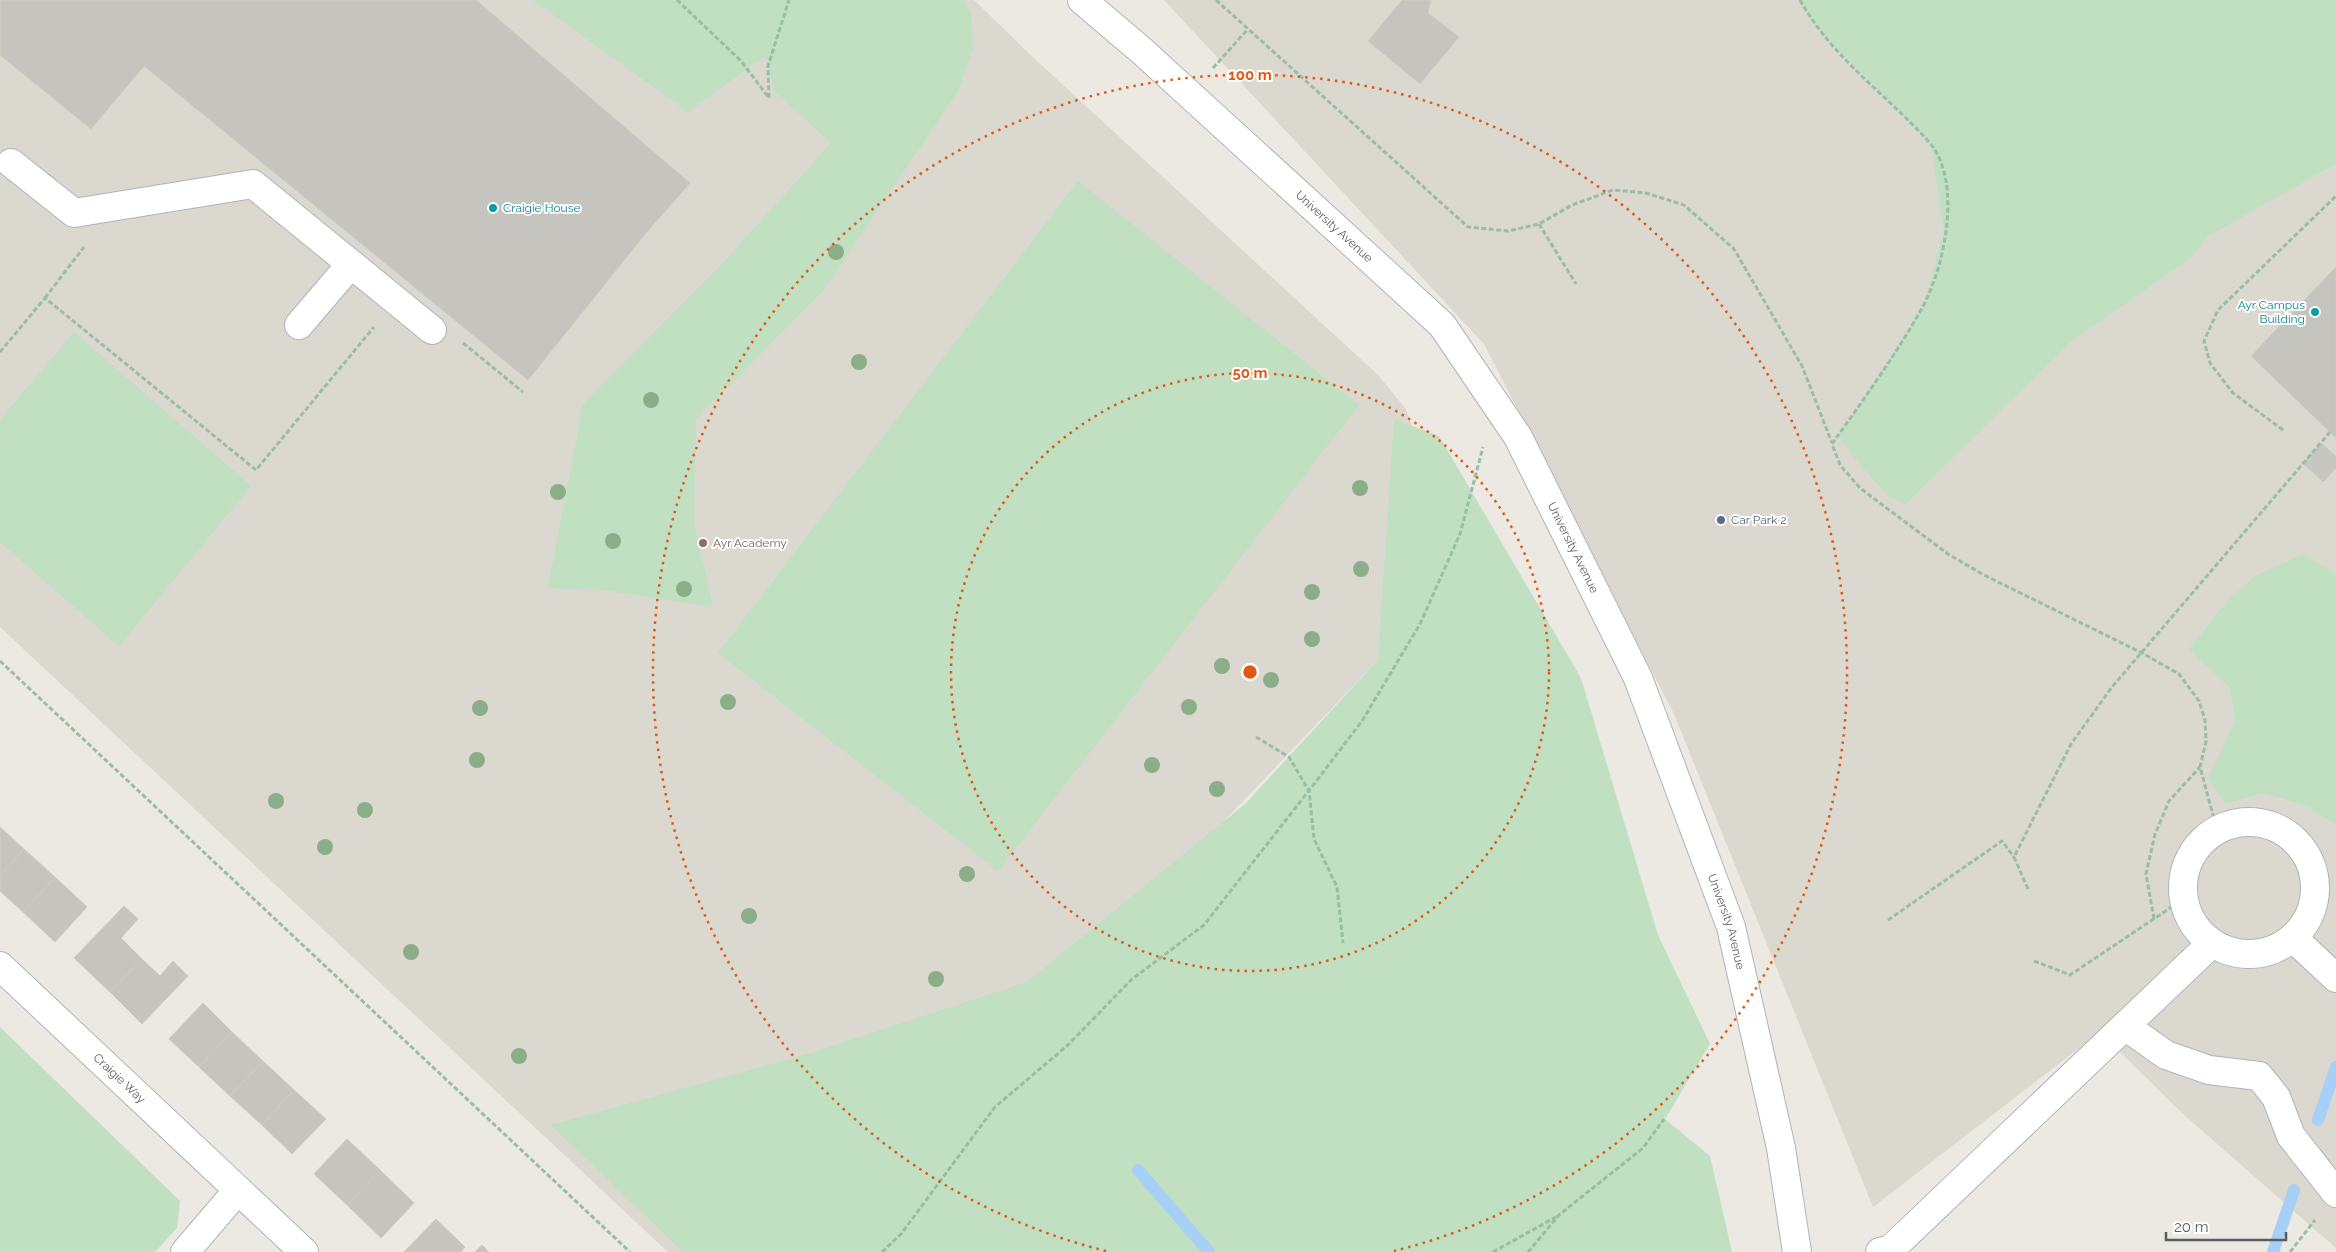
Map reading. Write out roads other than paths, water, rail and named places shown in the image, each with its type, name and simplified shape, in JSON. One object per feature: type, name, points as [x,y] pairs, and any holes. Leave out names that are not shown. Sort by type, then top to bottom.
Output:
[{"type":"street","name":"University Avenue","points":[[1082,0],[1189,94],[1442,325],[1518,436],[1638,678],[1731,927],[1781,1148],[1797,1252]]},
{"type":"street","points":[[12,163],[74,213],[253,184],[432,330]]},
{"type":"street","points":[[300,325],[351,264]]},
{"type":"street","points":[[2239,822],[2260,822],[2280,829],[2298,842],[2309,860],[2315,880],[2315,902],[2307,922],[2293,938],[2275,950],[2254,955],[2232,952],[2212,942],[2195,927],[2185,907],[2183,884],[2188,863],[2200,843],[2218,830],[2239,822]]},
{"type":"street","points":[[2293,938],[2336,978]]},
{"type":"street","points":[[1880,1252],[1891,1249],[2212,942]]},
{"type":"street","name":"Craigie Way","points":[[0,966],[304,1252]]},
{"type":"street","points":[[2125,1026],[2166,1055],[2209,1070],[2259,1076],[2276,1097],[2291,1136],[2336,1193]]},
{"type":"street","points":[[185,1252],[238,1190]]},
{"type":"waterway","points":[[2318,1120],[2336,1067]]},
{"type":"waterway","points":[[1138,1170],[1209,1252]]},
{"type":"waterway","points":[[2273,1252],[2294,1190]]},
{"type":"tunnel","points":[[2312,453],[2336,475]]},
{"type":"place","name":"Craigie House","points":[[493,208]]},
{"type":"place","name":"Ayr Campus Building","points":[[2315,312]]},
{"type":"place","name":"Car Park 2","points":[[1721,520]]},
{"type":"place","name":"Ayr Academy","points":[[703,543]]}]
